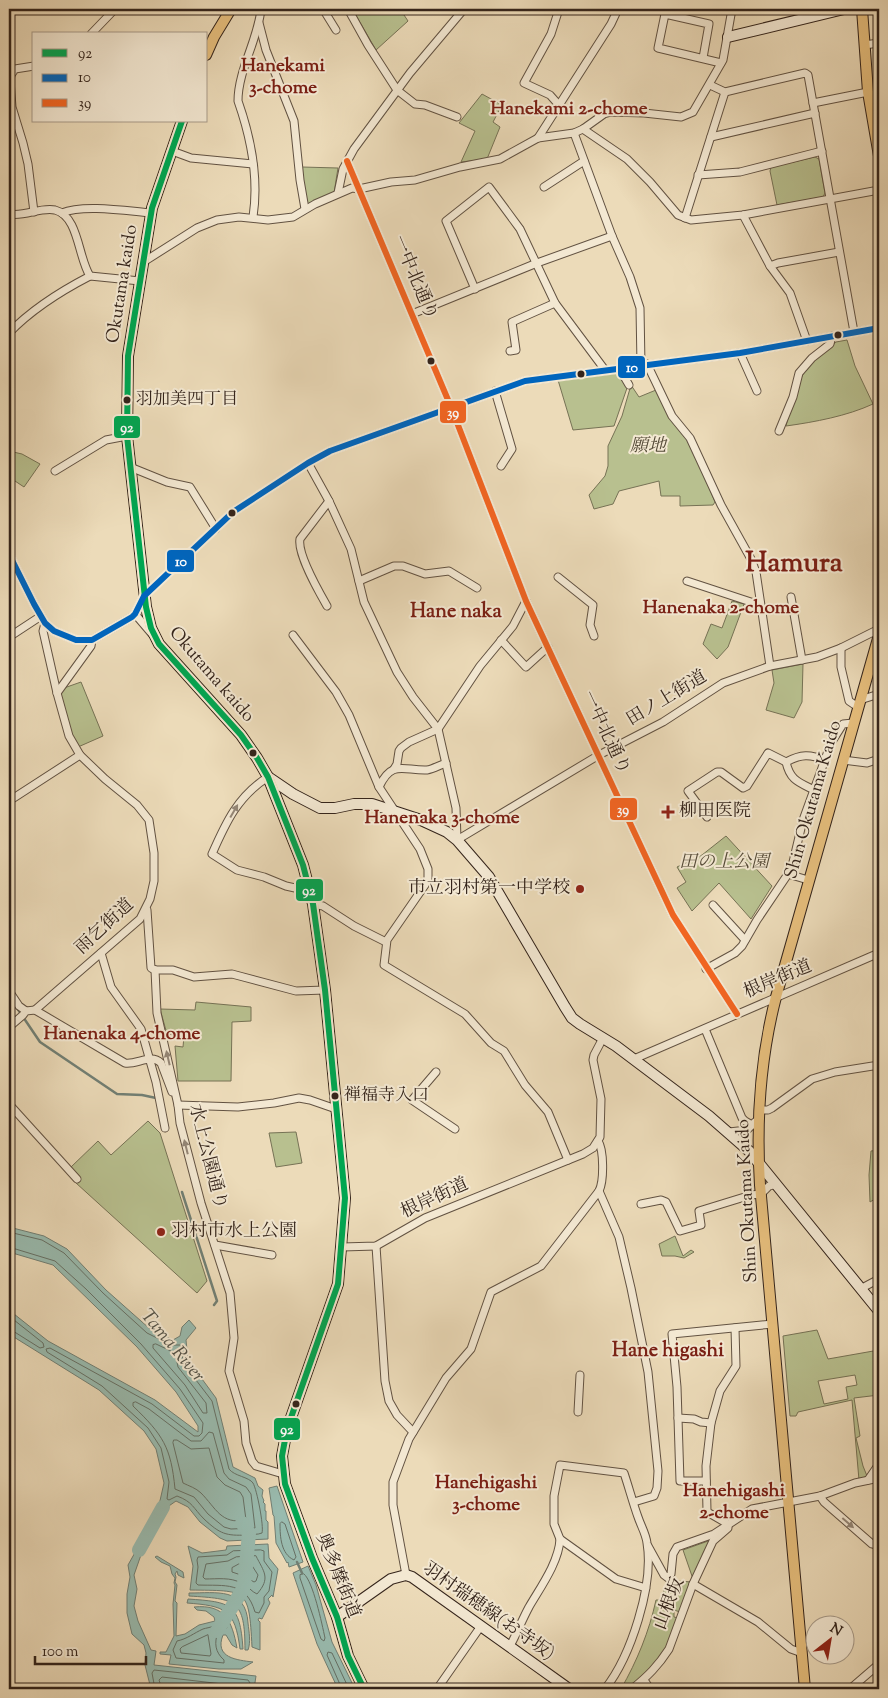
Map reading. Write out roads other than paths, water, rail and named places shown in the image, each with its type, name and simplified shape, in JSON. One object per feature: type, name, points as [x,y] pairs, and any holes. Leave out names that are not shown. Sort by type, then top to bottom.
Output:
[{"type":"main road","points":[[208,50],[214,36],[231,9]]},
{"type":"main road","points":[[862,9],[868,92],[879,156]]},
{"type":"main road","name":"Okutama kaido","points":[[182,122],[151,213],[145,261],[128,356],[127,436],[144,596],[148,619],[154,636],[164,652],[241,735],[258,758],[268,777],[310,888],[326,990],[345,1190],[339,1279],[285,1438],[282,1456],[283,1474]]},
{"type":"main road","name":"Shin Okutama Kaido","points":[[806,1689],[761,1194],[756,1118],[764,1056],[776,997],[879,635]]},
{"type":"main road","name":"奥多摩街道","points":[[283,1474],[312,1558],[337,1617],[348,1656],[364,1689]]},
{"type":"street","points":[[93,32],[115,9]]},
{"type":"street","points":[[253,217],[255,200],[253,164],[249,138],[238,95],[243,70],[259,23],[260,9]]},
{"type":"street","points":[[323,9],[336,30]]},
{"type":"street","points":[[348,9],[397,90],[415,104],[425,105],[457,117]]},
{"type":"street","points":[[338,193],[347,161],[397,90],[464,9]]},
{"type":"street","points":[[558,104],[550,95],[524,83],[551,34],[559,9]]},
{"type":"street","points":[[538,138],[611,24],[618,9]]},
{"type":"street","points":[[145,261],[188,233],[211,222],[228,217],[253,217],[268,220],[289,218],[338,193],[352,188],[359,189],[391,182],[415,180],[460,167],[500,159],[538,138],[574,133],[604,114],[611,112],[644,112],[681,116],[693,112],[722,63],[732,9]]},
{"type":"street","points":[[792,18],[818,9]]},
{"type":"street","points":[[728,34],[792,18],[844,9]]},
{"type":"street","points":[[703,58],[709,24],[665,14],[658,48],[722,63]]},
{"type":"street","points":[[259,23],[266,50],[294,121],[305,209]]},
{"type":"street","points":[[864,45],[879,43]]},
{"type":"street","points":[[32,66],[16,70],[10,78],[12,107],[28,164],[34,212]]},
{"type":"street","points":[[710,85],[725,92],[805,73],[808,75],[854,332]]},
{"type":"street","points":[[685,218],[725,92]]},
{"type":"street","points":[[813,103],[868,92]]},
{"type":"street","points":[[711,137],[815,113]]},
{"type":"street","points":[[583,129],[627,159],[650,182],[678,215],[691,220],[743,215],[879,190]]},
{"type":"street","points":[[574,133],[612,236],[630,277],[640,308],[644,364],[672,416],[690,438],[721,506],[751,559],[756,572],[770,666]]},
{"type":"street","points":[[172,151],[191,158],[253,164]]},
{"type":"street","points":[[698,175],[740,172],[822,151]]},
{"type":"street","name":"一中北通り","points":[[347,161],[451,407],[526,601],[673,915],[706,969],[737,1014]]},
{"type":"street","points":[[544,187],[584,161]]},
{"type":"street","points":[[475,289],[446,221],[489,187],[520,229],[555,302],[605,370]]},
{"type":"street","points":[[62,213],[96,209],[151,213]]},
{"type":"street","points":[[9,214],[20,215],[50,210],[62,213],[70,221],[90,276]]},
{"type":"street","points":[[743,215],[770,266],[790,293],[807,341]]},
{"type":"street","points":[[412,314],[536,263],[612,236]]},
{"type":"street","points":[[770,266],[839,252]]},
{"type":"street","points":[[9,333],[20,321],[64,290],[90,276],[140,281]]},
{"type":"street","points":[[510,351],[516,350],[512,322],[555,302]]},
{"type":"street","points":[[9,554],[46,623],[54,631],[65,637],[76,640],[92,640],[135,614],[144,596],[244,504],[330,451],[525,381],[740,352],[879,328]]},
{"type":"street","points":[[779,431],[793,397],[799,373],[812,358],[830,344],[832,336]]},
{"type":"street","points":[[740,352],[758,390]]},
{"type":"street","points":[[619,368],[629,385]]},
{"type":"street","points":[[495,391],[512,449],[501,466]]},
{"type":"street","points":[[55,471],[106,440],[127,436]]},
{"type":"street","points":[[308,463],[329,501],[351,549],[364,602],[397,672],[413,697],[438,729],[456,808],[457,840]]},
{"type":"street","points":[[130,467],[167,482],[190,487],[216,529]]},
{"type":"street","points":[[326,606],[298,546],[300,539],[329,501]]},
{"type":"street","points":[[359,581],[394,566],[403,566],[425,574],[449,571],[477,588]]},
{"type":"street","points":[[558,577],[593,605],[590,625],[594,636]]},
{"type":"street","points":[[687,581],[760,605]]},
{"type":"street","points":[[792,596],[802,660]]},
{"type":"street","points":[[379,787],[387,774],[397,764],[401,748],[438,729],[480,666],[513,626],[526,601]]},
{"type":"street","points":[[135,614],[148,632],[154,636]]},
{"type":"street","points":[[9,637],[41,616]]},
{"type":"street","points":[[46,623],[43,631],[69,736],[80,755],[105,779],[137,805],[149,820],[154,872],[152,890],[147,907]]},
{"type":"street","name":"田ノ上街道","points":[[457,840],[599,755],[663,722],[723,683],[770,666],[817,657],[841,648],[879,629]]},
{"type":"street","points":[[293,635],[336,692],[349,715],[379,787],[420,849],[427,864],[428,874],[426,882],[386,942],[384,965],[466,1014],[491,1043],[504,1051],[525,1085],[548,1112],[568,1160]]},
{"type":"street","points":[[57,693],[91,646],[92,640]]},
{"type":"street","points":[[501,640],[526,667],[548,647]]},
{"type":"street","points":[[841,648],[841,667],[849,702],[859,704],[879,694]]},
{"type":"street","points":[[706,969],[735,953],[742,946],[788,874],[804,820],[831,743],[842,724],[853,723]]},
{"type":"street","points":[[707,817],[688,791],[717,772],[721,772],[743,788],[747,786],[768,753],[786,762],[789,773],[797,782],[814,790]]},
{"type":"street","points":[[9,801],[80,755]]},
{"type":"street","points":[[786,762],[799,755],[812,755],[825,760]]},
{"type":"street","points":[[843,760],[867,763],[879,759]]},
{"type":"street","points":[[394,769],[428,770],[446,763]]},
{"type":"street","points":[[310,888],[304,890],[237,870],[212,854],[239,802],[248,792],[268,777],[293,794],[320,808],[335,808],[362,803],[372,804],[392,809],[437,826],[457,840],[489,877],[572,1018],[601,1042],[634,1059],[729,1132],[759,1161],[879,1311]]},
{"type":"street","points":[[788,874],[808,880]]},
{"type":"street","points":[[313,904],[324,906],[354,926],[386,942]]},
{"type":"street","points":[[713,905],[745,940]]},
{"type":"street","name":"雨乞街道","points":[[35,1010],[140,919],[147,907]]},
{"type":"street","name":"雨乞街道","points":[[147,907],[151,968],[155,970]]},
{"type":"street","points":[[101,953],[110,987],[141,1029],[156,1082],[164,1128]]},
{"type":"street","name":"根岸街道","points":[[634,1059],[879,953]]},
{"type":"street","points":[[155,970],[173,970],[194,978],[232,974],[296,991],[326,990]]},
{"type":"street","name":"水上公園通り","points":[[155,970],[157,1013],[178,1105],[180,1123],[197,1188],[230,1293],[234,1338],[229,1372],[244,1421],[249,1451],[252,1461],[256,1466],[283,1474]]},
{"type":"street","points":[[9,991],[23,1015]]},
{"type":"street","points":[[9,1027],[23,1015],[35,1010],[123,1062],[132,1063],[150,1059],[158,1060],[178,1105],[238,1107],[299,1098],[336,1109]]},
{"type":"street","points":[[705,1029],[742,1118],[745,1121],[756,1118]]},
{"type":"street","points":[[406,1575],[392,1505],[392,1494],[403,1453],[413,1432],[446,1378],[471,1349],[491,1292],[541,1266],[600,1191],[602,1183],[602,1155],[601,1146],[598,1141],[601,1099],[593,1060],[601,1042]]},
{"type":"street","points":[[729,1132],[745,1131],[756,1118],[802,1085],[820,1076],[879,1065]]},
{"type":"street","points":[[436,1072],[412,1100],[455,1129]]},
{"type":"street","points":[[9,1104],[77,1179]]},
{"type":"street","name":"根岸街道","points":[[342,1247],[376,1246],[425,1218],[568,1160],[589,1150],[598,1141]]},
{"type":"street","points":[[641,1204],[661,1200],[666,1202],[680,1231],[702,1225],[699,1211],[761,1194],[769,1186],[777,1184]]},
{"type":"street","points":[[600,1191],[623,1252],[648,1372],[658,1482],[654,1496],[634,1502]]},
{"type":"street","points":[[215,1245],[272,1255]]},
{"type":"street","points":[[376,1246],[385,1381],[389,1401],[397,1415],[413,1432]]},
{"type":"street","points":[[862,1288],[879,1279]]},
{"type":"street","points":[[706,1481],[680,1480],[672,1334],[773,1324]]},
{"type":"street","points":[[728,1524],[707,1511],[706,1481],[710,1424],[720,1390],[735,1369],[735,1328]]},
{"type":"street","points":[[578,1412],[580,1375]]},
{"type":"street","points":[[678,1418],[694,1418],[710,1424]]},
{"type":"street","points":[[868,1480],[879,1464]]},
{"type":"street","points":[[510,1646],[529,1608],[545,1582],[559,1545],[560,1539],[554,1524],[554,1496],[560,1465],[624,1473],[648,1545],[664,1575],[668,1578],[671,1574],[673,1554],[677,1547],[714,1534],[748,1510],[820,1496],[879,1478]]},
{"type":"street","points":[[820,1496],[824,1502],[872,1544],[879,1546]]},
{"type":"street","name":"山根坂","points":[[632,1689],[656,1668],[669,1649],[693,1584],[713,1541],[726,1530],[728,1524]]},
{"type":"street","points":[[560,1539],[616,1579],[646,1588]]},
{"type":"street","points":[[605,1689],[634,1631],[646,1588],[648,1545]]},
{"type":"street","name":"羽村瑞穂線(お寺坂)","points":[[337,1617],[391,1579],[406,1575],[412,1577],[510,1646],[562,1687]]},
{"type":"street","points":[[693,1584],[758,1622],[790,1649],[802,1653]]},
{"type":"street","points":[[437,1689],[481,1626]]},
{"type":"street","points":[[850,1689],[879,1664]]},
{"type":"street","points":[[644,1680],[650,1689]]},
{"type":"water","points":[[9,1227],[44,1236],[67,1249],[106,1290],[150,1329],[173,1340],[180,1336],[182,1327],[189,1320],[196,1328],[186,1340],[188,1360],[216,1398],[233,1467],[255,1478],[258,1486],[263,1490],[262,1496],[268,1522],[268,1539],[227,1541],[220,1538],[200,1522],[188,1507],[176,1501],[166,1508],[159,1505],[164,1483],[156,1449],[144,1431],[99,1390],[9,1334],[9,1310],[48,1341],[155,1400],[198,1432],[198,1426],[176,1392],[137,1347],[53,1265],[9,1252]]},
{"type":"water","points":[[277,1486],[303,1562],[289,1567],[288,1562],[276,1543],[269,1488]]},
{"type":"water","points":[[268,1544],[269,1558],[278,1569],[273,1597],[272,1595],[268,1599],[270,1603],[262,1619],[259,1618],[258,1620],[260,1622],[260,1650],[252,1647],[249,1613],[246,1603],[241,1596],[223,1591],[190,1590],[193,1566],[188,1546],[202,1553],[226,1550],[227,1546]]},
{"type":"water","points":[[137,1549],[142,1552],[134,1575],[137,1589],[134,1606],[138,1621],[151,1650],[156,1651],[154,1665],[256,1676],[254,1689],[151,1689],[145,1665],[146,1653],[144,1645],[132,1634],[127,1613],[127,1594],[130,1577],[128,1565]]},
{"type":"water","points":[[157,1556],[183,1572],[184,1578],[178,1575],[177,1571],[175,1574],[177,1585],[175,1601],[177,1603],[176,1636],[185,1634],[199,1625],[215,1621],[214,1617],[206,1611],[197,1610],[194,1607],[213,1608],[225,1616],[235,1638],[237,1648],[232,1645],[226,1635],[223,1635],[221,1643],[224,1653],[234,1659],[253,1662],[241,1669],[219,1669],[169,1664],[171,1655],[160,1654],[160,1652],[166,1652],[174,1636],[173,1604],[175,1578],[170,1566],[161,1562],[155,1557]]},
{"type":"water","points":[[308,1566],[316,1585],[332,1642],[355,1689],[338,1689],[317,1644],[293,1573]]},
{"type":"water","points":[[189,1593],[228,1594],[242,1603],[246,1611],[248,1623],[250,1640],[248,1650],[245,1650],[243,1620],[240,1611],[235,1605],[218,1599],[189,1596]]},
{"type":"water","points":[[188,1599],[224,1604],[231,1608],[239,1622],[243,1649],[240,1649],[235,1625],[226,1612],[211,1606],[187,1603]]},
{"type":"waterway","points":[[17,1008],[40,1042],[117,1094],[142,1095],[156,1098]]},
{"type":"waterway","points":[[182,1192],[217,1301],[214,1305]]},
{"type":"waterway","points":[[139,1550],[163,1507]]},
{"type":"waterway","name":"Tama River","points":[[217,1631],[243,1589],[249,1533],[242,1523]]},
{"type":"waterway","points":[[297,1562],[302,1573]]},
{"type":"place","name":"羽加美四丁目","points":[[127,400]]},
{"type":"place","name":"柳田医院","points":[[668,812]]},
{"type":"place","name":"市立羽村第一中学校","points":[[580,889]]},
{"type":"place","name":"禅福寺入口","points":[[335,1096]]},
{"type":"place","name":"羽村市水上公園","points":[[161,1232]]},
{"type":"district","name":"Hanekami 3-chome","points":[[283,77]]},
{"type":"district","name":"Hanekami 2-chome","points":[[569,109]]},
{"type":"district","name":"Hamura","points":[[794,564]]},
{"type":"district","name":"Hanenaka 2-chome","points":[[721,608]]},
{"type":"district","name":"Hane naka","points":[[456,612]]},
{"type":"district","name":"Hanenaka 3-chome","points":[[442,818]]},
{"type":"district","name":"Hanenaka 4-chome","points":[[122,1034]]},
{"type":"district","name":"Hane higashi","points":[[668,1351]]},
{"type":"district","name":"Hanehigashi 3-chome","points":[[486,1494]]},
{"type":"district","name":"Hanehigashi 2-chome","points":[[734,1502]]},
{"type":"park label","name":"願地","points":[[648,447]]},
{"type":"park label","name":"田の上公園","points":[[724,863]]}]
